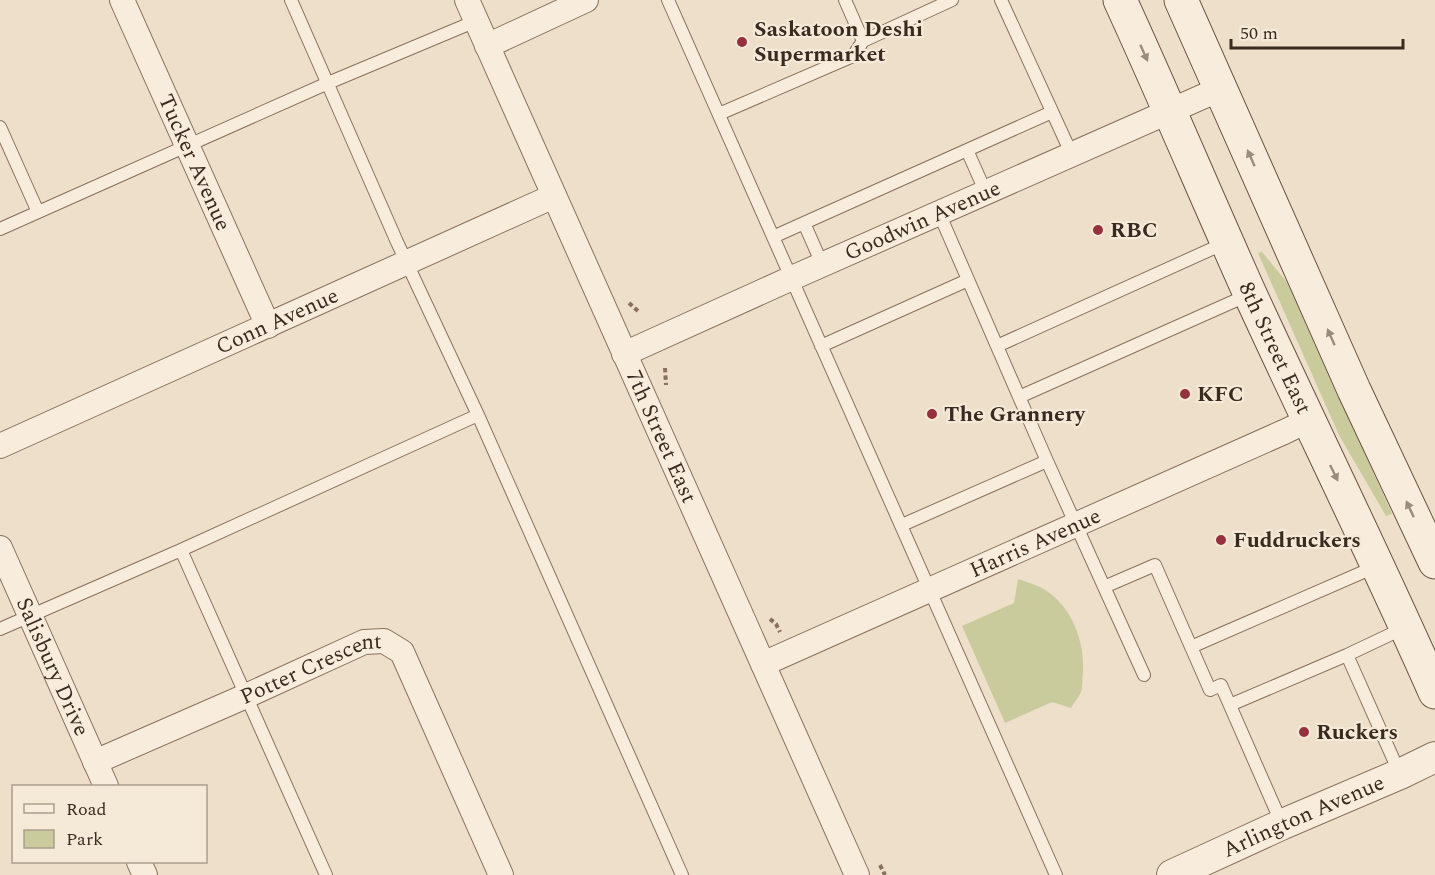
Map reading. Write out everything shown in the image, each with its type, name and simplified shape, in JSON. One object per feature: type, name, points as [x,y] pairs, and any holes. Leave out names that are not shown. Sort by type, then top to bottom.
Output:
[{"type":"main road","name":"8th Street East","points":[[1120,0],[1227,242],[1435,692]]},
{"type":"main road","points":[[1181,0],[1354,390],[1435,562]]},
{"type":"street","name":"Tucker Avenue","points":[[122,0],[268,326]]},
{"type":"street","points":[[487,46],[586,0]]},
{"type":"street","name":"7th Street East","points":[[471,10],[857,875]]},
{"type":"street","name":"Goodwin Avenue","points":[[624,354],[1220,89]]},
{"type":"street","name":"Conn Avenue","points":[[0,446],[554,196]]},
{"type":"street","name":"Harris Avenue","points":[[763,664],[1309,420]]},
{"type":"street","name":"Salisbury Drive","points":[[0,548],[106,785]]},
{"type":"street","name":"Potter Crescent","points":[[95,762],[364,642],[384,641],[402,652],[501,875]]},
{"type":"street","name":"Arlington Avenue","points":[[1172,875],[1435,757]]},
{"type":"lane","points":[[291,0],[682,875]]},
{"type":"lane","points":[[668,0],[1056,875]]},
{"type":"lane","points":[[845,0],[863,40]]},
{"type":"lane","points":[[719,114],[853,56],[863,40],[952,0]]},
{"type":"lane","points":[[1001,0],[1072,155]]},
{"type":"lane","points":[[0,229],[328,83],[471,10]]},
{"type":"lane","points":[[773,237],[1052,112]]},
{"type":"lane","points":[[0,127],[38,212]]},
{"type":"lane","points":[[966,150],[986,193]]},
{"type":"lane","points":[[939,213],[1047,461],[1144,675]]},
{"type":"lane","points":[[804,223],[822,264]]},
{"type":"lane","points":[[997,346],[1227,242]]},
{"type":"lane","points":[[821,346],[968,280]]},
{"type":"lane","points":[[1019,397],[1251,294]]},
{"type":"lane","points":[[0,629],[181,550],[478,415]]},
{"type":"lane","points":[[902,525],[1047,461]]},
{"type":"lane","points":[[181,550],[326,875]]},
{"type":"lane","points":[[1104,587],[1155,565],[1210,690],[1221,685],[1283,824]]},
{"type":"lane","points":[[1191,647],[1378,566]]},
{"type":"lane","points":[[1230,705],[1406,627]]},
{"type":"lane","points":[[1347,655],[1400,774]]},
{"type":"green space","points":[[1262,252],[1286,281],[1295,298],[1392,514],[1386,516],[1339,435],[1258,253]]},
{"type":"green space","points":[[1018,579],[1040,587],[1051,594],[1068,613],[1081,648],[1082,690],[1071,708],[1052,702],[1005,723],[962,626],[1014,603]]},
{"type":"place","name":"Saskatoon Deshi Supermarket","points":[[742,42]]},
{"type":"place","name":"RBC","points":[[1098,230]]},
{"type":"place","name":"KFC","points":[[1185,394]]},
{"type":"place","name":"The Grannery","points":[[932,414]]},
{"type":"place","name":"Fuddruckers","points":[[1221,540]]},
{"type":"place","name":"Ruckers","points":[[1304,732]]}]
